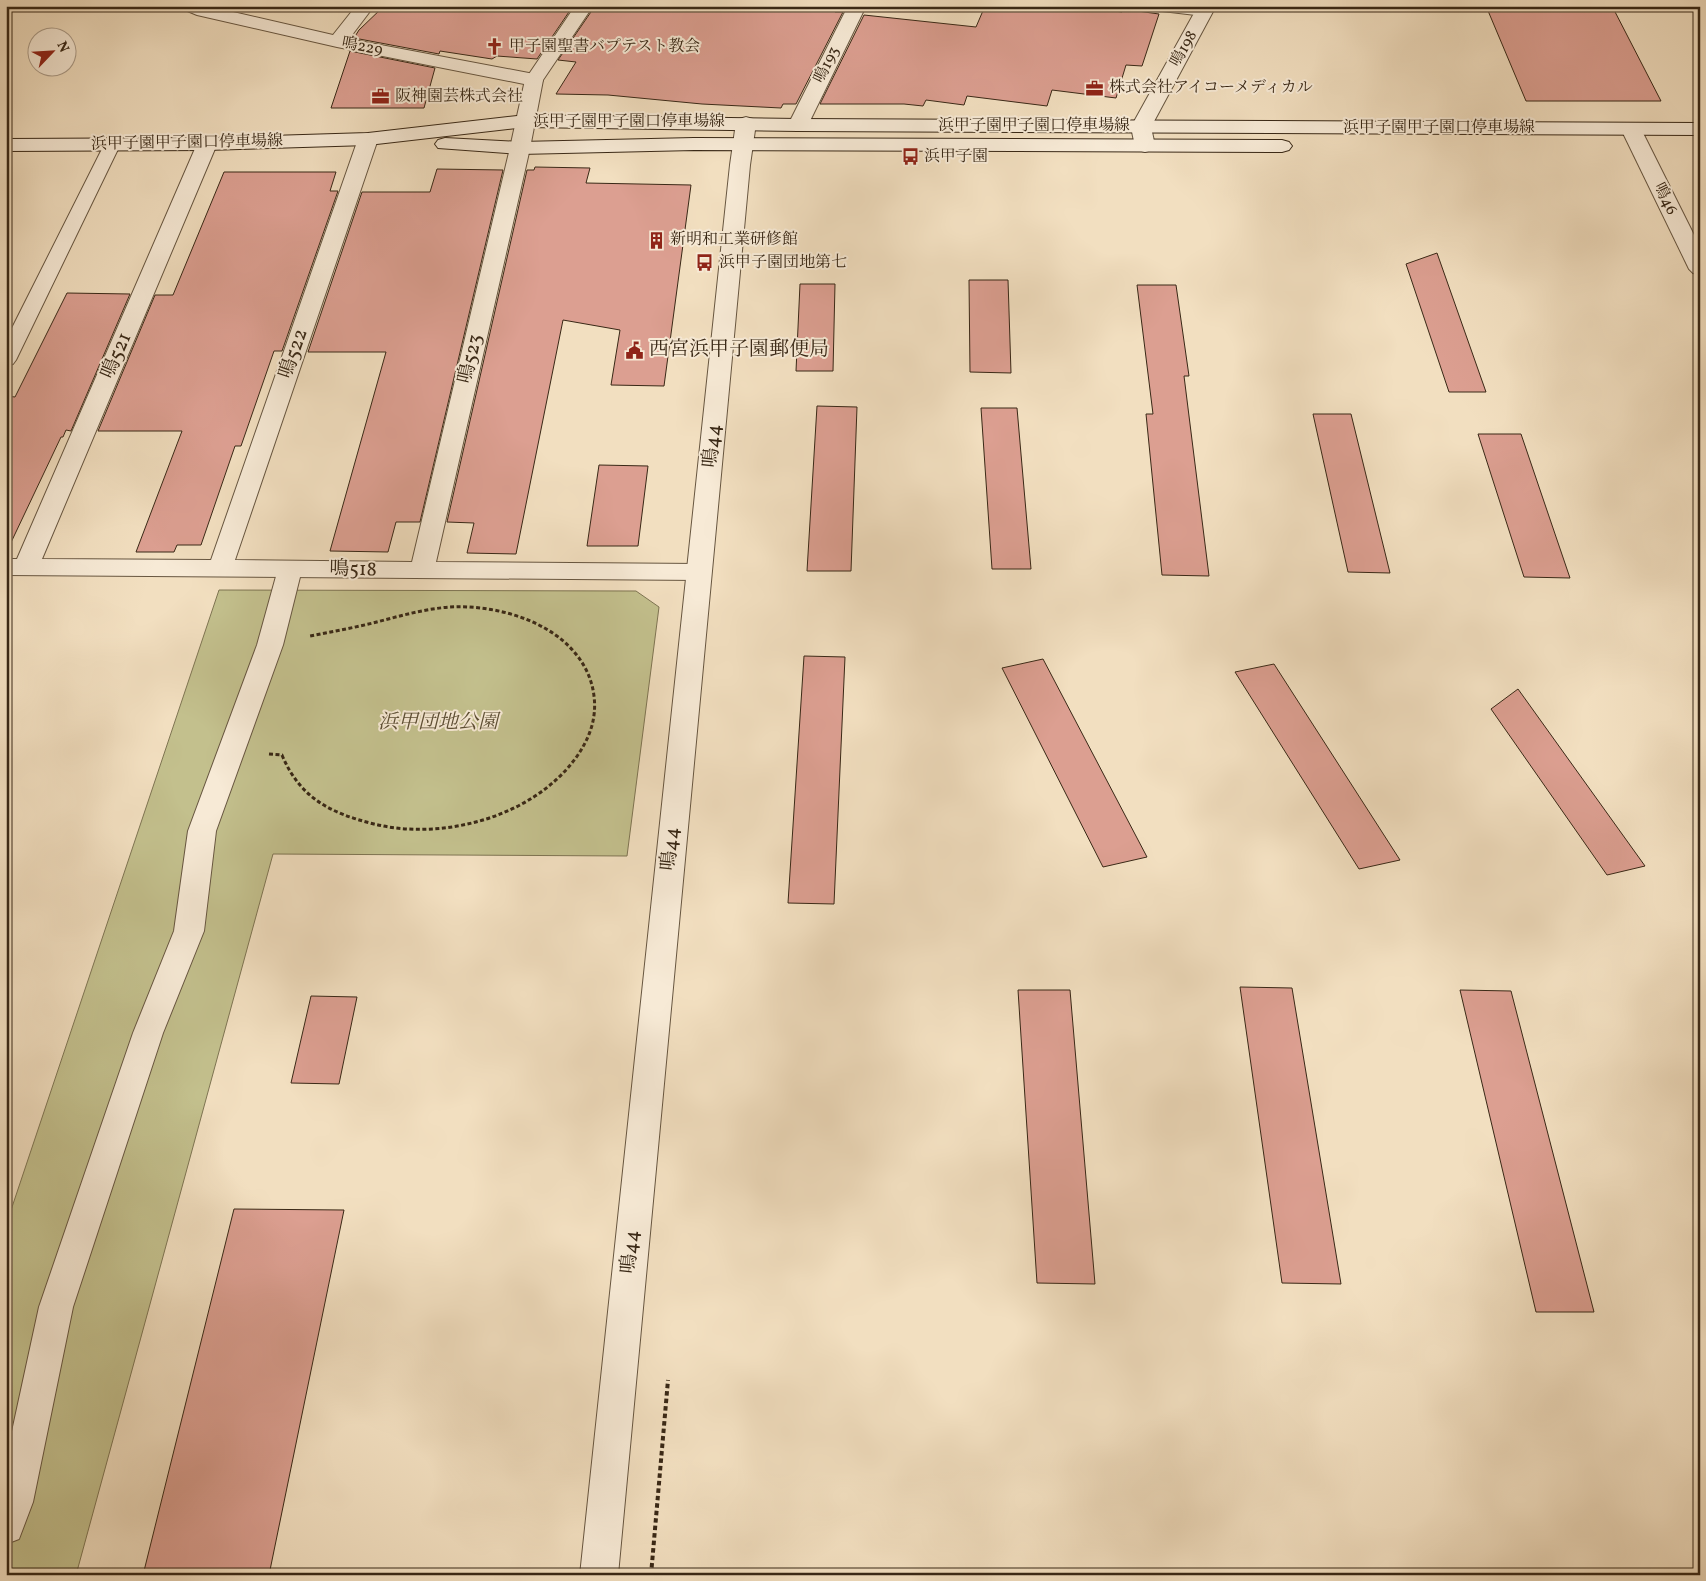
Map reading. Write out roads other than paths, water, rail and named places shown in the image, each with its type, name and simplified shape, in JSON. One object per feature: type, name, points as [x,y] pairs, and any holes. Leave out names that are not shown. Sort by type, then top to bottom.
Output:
[{"type":"street","name":"鳴229","points":[[191,6],[204,11],[336,42],[534,80]]},
{"type":"street","points":[[336,42],[365,6]]},
{"type":"street","points":[[534,80],[584,6]]},
{"type":"street","name":"鳴193","points":[[798,125],[857,6]]},
{"type":"street","points":[[1162,6],[1206,9]]},
{"type":"street","name":"鳴198","points":[[1141,126],[1206,9]]},
{"type":"street","name":"鳴523","points":[[422,570],[520,148],[534,80]]},
{"type":"street","name":"浜甲子園甲子園口停車場線","points":[[6,145],[207,144],[368,139],[526,121],[744,134],[1145,146],[1303,146]]},
{"type":"street","name":"浜甲子園甲子園口停車場線","points":[[368,139],[520,148],[744,134],[798,125],[1141,126],[1636,138],[1700,147]]},
{"type":"street","points":[[1141,126],[1145,146]]},
{"type":"street","name":"浜甲子園甲子園口停車場線","points":[[1541,147],[1636,138],[1700,129]]},
{"type":"street","name":"鳴44","points":[[599,1575],[744,134]]},
{"type":"street","name":"鳴46","points":[[1636,138],[1700,269]]},
{"type":"street","name":"鳴522","points":[[220,569],[368,139]]},
{"type":"street","name":"鳴521","points":[[16,567],[207,144]]},
{"type":"street","name":"鳴518","points":[[16,567],[700,572]]},
{"type":"street","points":[[6,1526],[15,1502],[56,1307],[148,1033],[189,931],[202,831],[230,750],[270,645],[290,569]]},
{"type":"lane","points":[[6,360],[112,145]]},
{"type":"place","name":"甲子園聖書バプテスト教会","points":[[495,47]]},
{"type":"place","name":"株式会社アイコーメディカル","points":[[1095,88]]},
{"type":"place","name":"阪神園芸株式会社","points":[[381,97]]},
{"type":"place","name":"浜甲子園","points":[[910,157]]},
{"type":"place","name":"新明和工業研修館","points":[[656,240]]},
{"type":"place","name":"浜甲子園団地第七","points":[[705,263]]},
{"type":"place","name":"西宮浜甲子園郵便局","points":[[635,350]]},
{"type":"park label","name":"浜甲団地公園","points":[[438,723]]}]
